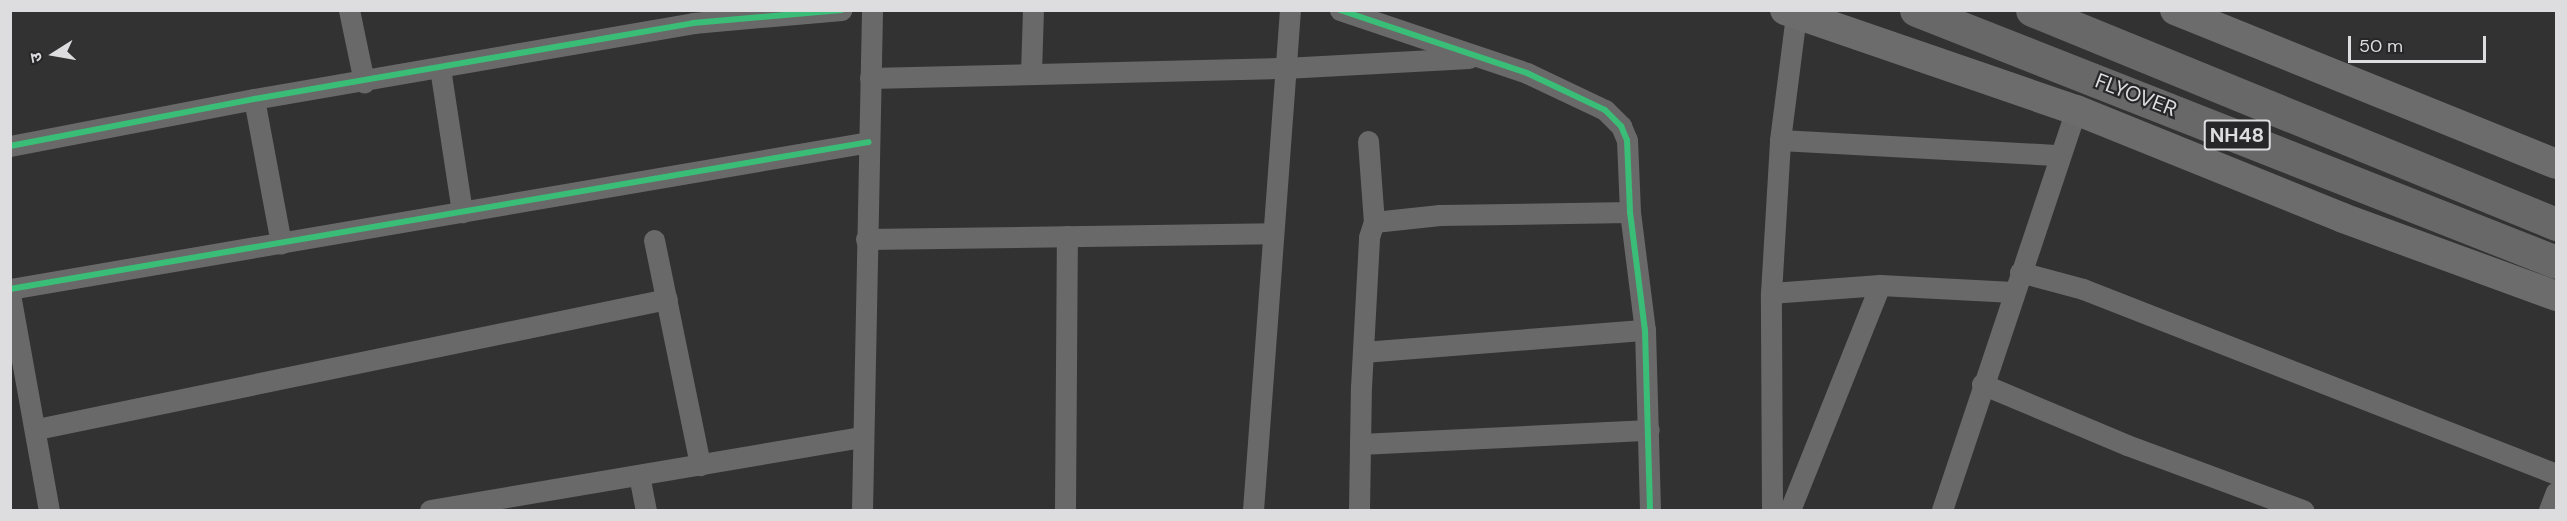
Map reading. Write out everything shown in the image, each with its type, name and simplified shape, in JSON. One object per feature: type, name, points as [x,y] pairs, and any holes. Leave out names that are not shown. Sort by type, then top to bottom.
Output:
[{"type":"highway","name":"FLYOVER","points":[[1916,10],[2556,262]]},
{"type":"highway","name":"FLYOVER","points":[[2032,10],[2556,224]]},
{"type":"main road","points":[[1790,13],[2076,110],[2343,218],[2556,296]]},
{"type":"main road","points":[[2194,14],[2556,164]]},
{"type":"street","points":[[349,10],[364,82]]},
{"type":"street","points":[[10,146],[254,99],[440,68],[693,17],[841,10]]},
{"type":"street","points":[[862,510],[872,10]]},
{"type":"street","points":[[1030,74],[1034,10]]},
{"type":"street","points":[[1253,510],[1290,10]]},
{"type":"street","points":[[1340,10],[1527,73],[1605,110],[1621,126],[1627,140],[1630,212],[1646,330],[1650,510]]},
{"type":"street","points":[[1772,510],[1771,293],[1790,13]]},
{"type":"street","points":[[870,78],[1286,68],[1480,57]]},
{"type":"street","points":[[440,68],[462,212]]},
{"type":"street","points":[[254,99],[281,243]]},
{"type":"street","points":[[1942,510],[1982,384],[2076,110]]},
{"type":"street","points":[[1780,140],[2060,155]]},
{"type":"street","points":[[1359,510],[1363,352],[1369,237],[1374,222],[1368,141]]},
{"type":"street","points":[[10,289],[869,142]]},
{"type":"street","points":[[1374,222],[1440,215],[1630,212]]},
{"type":"street","points":[[866,238],[1273,233]]},
{"type":"street","points":[[1065,510],[1067,236]]},
{"type":"street","points":[[654,240],[700,465]]},
{"type":"street","points":[[1771,293],[1880,285],[2017,282],[2083,289],[2556,474]]},
{"type":"street","points":[[1790,510],[1880,285]]},
{"type":"street","points":[[10,294],[49,510]]},
{"type":"street","points":[[36,429],[667,299]]},
{"type":"street","points":[[1363,352],[1646,330]]},
{"type":"street","points":[[1982,384],[2127,445],[2303,510]]},
{"type":"street","points":[[1360,444],[1649,430]]},
{"type":"street","points":[[430,510],[862,438]]},
{"type":"street","points":[[639,475],[646,510]]},
{"type":"street","points":[[2549,510],[2556,492]]},
{"type":"cycle path","points":[[10,146],[254,99],[693,23],[841,10]]},
{"type":"cycle path","points":[[1340,10],[1527,73],[1605,110],[1621,126],[1627,140],[1630,212],[1645,330],[1650,510]]},
{"type":"cycle path","points":[[10,289],[869,142]]}]
